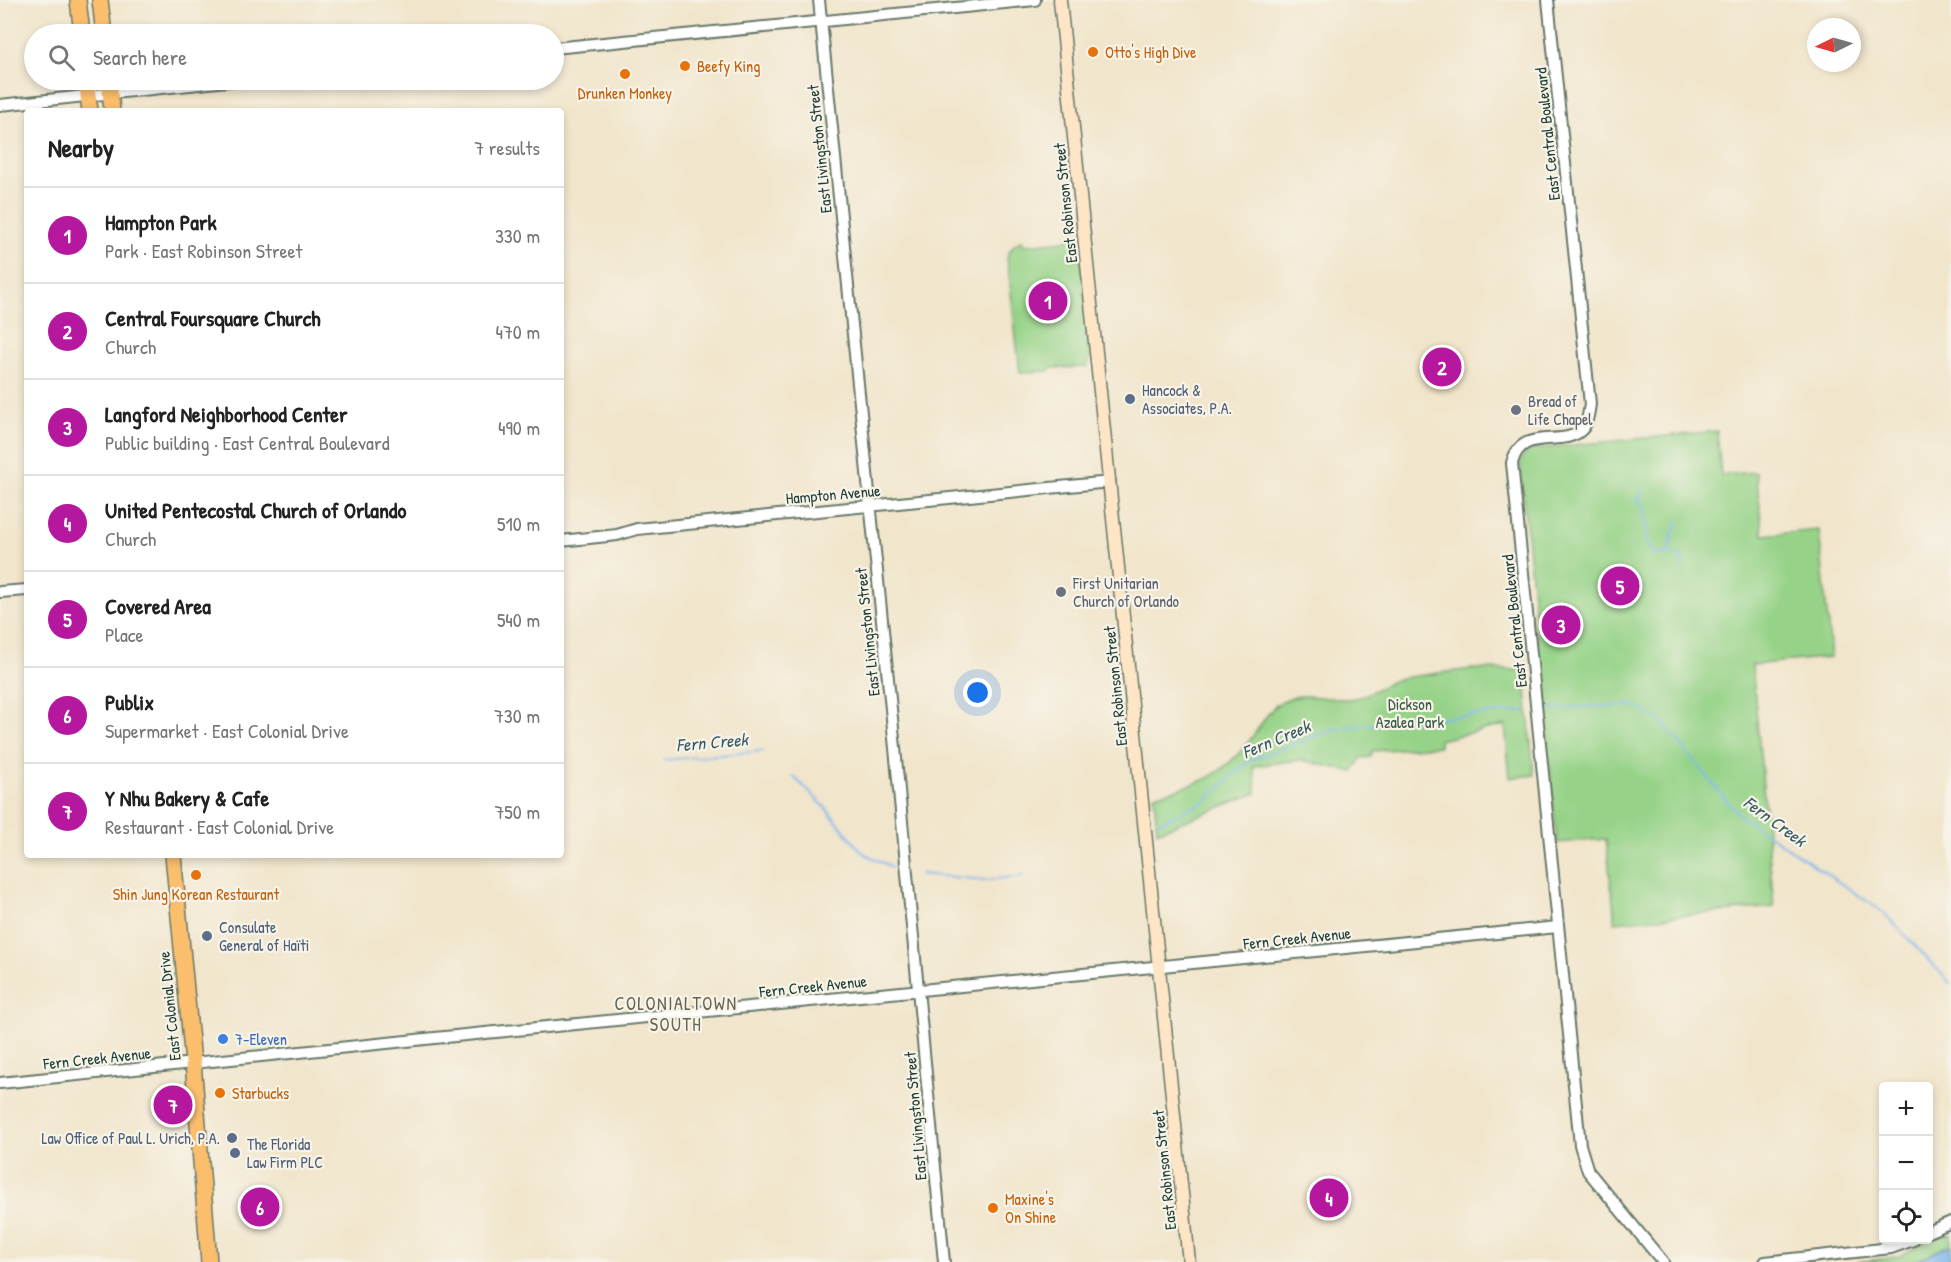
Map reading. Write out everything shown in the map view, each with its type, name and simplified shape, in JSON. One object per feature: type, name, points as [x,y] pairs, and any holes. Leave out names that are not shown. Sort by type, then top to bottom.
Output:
[{"type":"highway","points":[[78,0],[81,24]]},
{"type":"highway","points":[[100,0],[103,24]]},
{"type":"highway","points":[[110,90],[112,108]]},
{"type":"highway","name":"East Colonial Drive","points":[[173,858],[209,1262]]},
{"type":"main road","name":"East Robinson Street","points":[[1060,0],[1189,1262]]},
{"type":"street","name":"East Livingston Street","points":[[819,0],[944,1262]]},
{"type":"street","points":[[564,47],[1035,0]]},
{"type":"street","name":"East Central Boulevard","points":[[1548,0],[1590,404],[1584,427],[1564,436],[1527,442],[1514,455],[1512,463],[1580,1145],[1588,1171],[1663,1262]]},
{"type":"street","points":[[0,105],[89,103],[105,90]]},
{"type":"street","name":"Hampton Avenue","points":[[564,541],[617,535],[637,529],[1110,482]]},
{"type":"street","points":[[0,592],[24,590]]},
{"type":"street","name":"Fern Creek Avenue","points":[[0,1083],[1558,927]]},
{"type":"street","points":[[1933,1230],[1951,1222]]},
{"type":"street","points":[[1765,1262],[1892,1248],[1901,1244]]},
{"type":"green space","points":[[1070,237],[1077,239],[1079,243],[1091,355],[1087,367],[1052,368],[1048,371],[1020,373],[1007,257],[1009,251],[1022,240],[1024,245],[1066,241]]},
{"type":"green space","points":[[1717,431],[1721,475],[1756,472],[1763,535],[1819,530],[1831,657],[1752,665],[1774,907],[1615,922],[1606,839],[1557,843],[1520,463],[1524,455],[1532,449]]},
{"type":"green space","name":"Dickson Azalea Park","points":[[1472,669],[1524,670],[1534,775],[1510,778],[1505,725],[1439,740],[1439,746],[1372,751],[1371,757],[1361,758],[1353,772],[1301,760],[1254,766],[1256,793],[1157,832],[1154,795],[1199,782],[1221,770],[1242,750],[1270,712],[1283,701],[1300,696],[1355,698],[1401,678]]},
{"type":"green space","points":[[1951,1234],[1951,1245],[1915,1262],[1858,1262],[1900,1256],[1921,1244],[1933,1244],[1933,1238]]},
{"type":"water","points":[[1951,1245],[1951,1262],[1915,1262],[1947,1246]]},
{"type":"waterway","points":[[1640,499],[1641,489]]},
{"type":"waterway","points":[[1636,499],[1640,500],[1647,513],[1644,518],[1647,527],[1646,544],[1651,546],[1652,553],[1655,555],[1668,553],[1682,557],[1682,568]]},
{"type":"waterway","points":[[1668,553],[1673,533],[1679,522]]},
{"type":"waterway","name":"Fern Creek","points":[[1543,709],[1633,705],[1660,720],[1738,814],[1883,912],[1951,984]]},
{"type":"waterway","name":"Fern Creek","points":[[1159,822],[1204,802],[1249,761],[1334,729],[1526,711]]},
{"type":"waterway","name":"Fern Creek","points":[[664,760],[763,751]]},
{"type":"waterway","name":"Fern Creek","points":[[793,776],[823,805],[863,853],[892,867]]},
{"type":"waterway","name":"Fern Creek","points":[[920,874],[984,880],[1023,876]]},
{"type":"place","name":"Otto's High Dive","points":[[1093,52]]},
{"type":"place","name":"Beefy King","points":[[685,66]]},
{"type":"place","name":"Drunken Monkey","points":[[625,74]]},
{"type":"place","name":"Hampton Park","points":[[1048,301]]},
{"type":"place","name":"Central Foursquare Church","points":[[1442,367]]},
{"type":"place","name":"Hancock & Associates, P.A.","points":[[1130,399]]},
{"type":"place","name":"Bread of Life Chapel","points":[[1516,410]]},
{"type":"place","name":"Covered Area","points":[[1620,586]]},
{"type":"place","name":"First Unitarian Church of Orlando","points":[[1061,592]]},
{"type":"place","name":"Langford Neighborhood Center","points":[[1561,625]]},
{"type":"place","name":"Shin Jung Korean Restaurant","points":[[196,875]]},
{"type":"place","name":"Consulate General of Haïti","points":[[207,936]]},
{"type":"place","name":"7-Eleven","points":[[223,1039]]},
{"type":"place","name":"Starbucks","points":[[220,1093]]},
{"type":"place","name":"Y Nhu Bakery & Cafe","points":[[173,1105]]},
{"type":"place","name":"Law Office of Paul L. Urich, P.A.","points":[[232,1138]]},
{"type":"place","name":"The Florida Law Firm PLC","points":[[235,1153]]},
{"type":"place","name":"United Pentecostal Church of Orlando","points":[[1329,1198]]},
{"type":"place","name":"Publix","points":[[260,1207]]},
{"type":"place","name":"Maxine's On Shine","points":[[993,1208]]},
{"type":"district","name":"COLONIALTOWN SOUTH","points":[[676,1013]]}]
